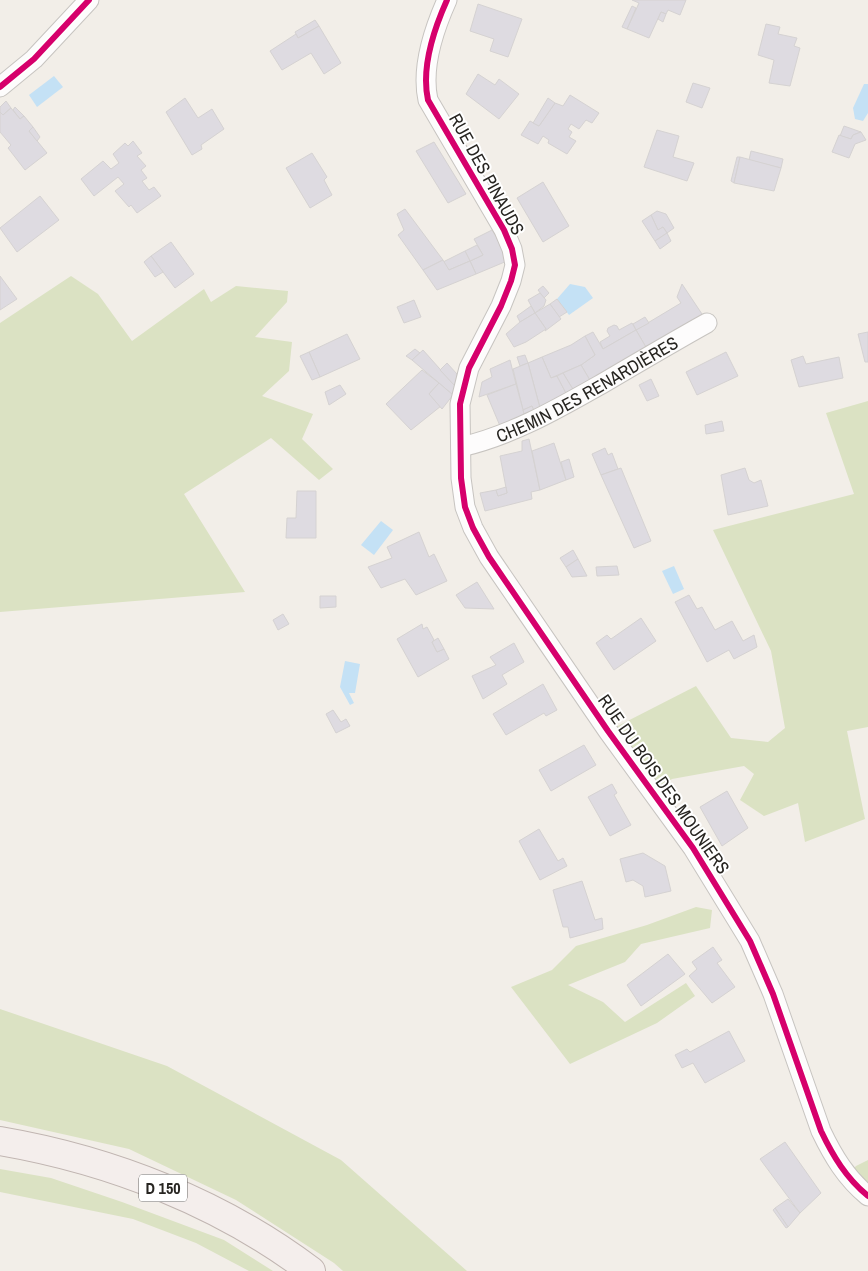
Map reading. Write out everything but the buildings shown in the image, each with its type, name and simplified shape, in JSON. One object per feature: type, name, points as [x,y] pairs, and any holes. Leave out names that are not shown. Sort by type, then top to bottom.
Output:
[{"type":"main road","name":"D 150","points":[[0,1141],[74,1157],[166,1189],[254,1232],[311,1271]]},
{"type":"street","points":[[0,87],[34,60],[90,0]]},
{"type":"street","name":"RUE DES PINAUDS","points":[[447,0],[433,36],[426,89],[428,100],[504,230],[512,249],[515,265],[512,281],[501,306],[469,368],[460,404],[461,447]]},
{"type":"street","name":"CHEMIN DES RENARDIÈRES","points":[[461,447],[485,442],[503,435],[556,410],[707,323]]},
{"type":"street","name":"RUE DU BOIS DES MOUNIERS","points":[[461,447],[461,478],[465,507],[472,528],[489,557],[608,731],[693,848],[750,941],[765,972],[821,1131],[847,1175],[868,1196]]},
{"type":"green space","points":[[71,276],[98,294],[132,341],[204,289],[211,302],[236,286],[288,291],[287,302],[255,337],[292,342],[289,371],[262,396],[313,414],[302,439],[333,469],[319,480],[271,438],[184,494],[245,592],[0,612],[0,323]]},
{"type":"green space","points":[[868,401],[868,727],[847,731],[865,819],[805,842],[798,803],[764,816],[740,800],[754,774],[744,766],[672,779],[653,793],[608,731],[696,686],[731,738],[768,742],[785,728],[771,651],[713,530],[854,494],[826,413]]},
{"type":"green space","points":[[696,907],[712,910],[710,928],[641,944],[625,962],[568,985],[603,1002],[625,1022],[686,983],[695,996],[657,1023],[570,1064],[511,987],[552,970],[576,946],[647,925]]},
{"type":"green space","points":[[0,1009],[167,1066],[341,1160],[467,1271],[343,1271],[334,1263],[236,1200],[129,1149],[0,1120]]},
{"type":"green space","points":[[868,1160],[868,1195],[847,1175],[856,1166]]},
{"type":"green space","points":[[0,1169],[51,1178],[224,1240],[273,1271],[249,1271],[196,1243],[133,1219],[0,1192]]},
{"type":"water","points":[[54,76],[63,87],[37,107],[29,95]]},
{"type":"water","points":[[864,84],[868,84],[868,113],[863,121],[855,119],[853,108]]},
{"type":"water","points":[[570,284],[585,287],[593,298],[569,315],[557,299]]},
{"type":"water","points":[[381,521],[393,530],[374,555],[361,545]]},
{"type":"water","points":[[674,566],[684,589],[673,594],[662,571]]},
{"type":"water","points":[[345,661],[360,664],[355,693],[349,693],[354,703],[350,705],[340,687]]},
{"type":"cycle path","points":[[0,87],[34,59],[89,0]]},
{"type":"cycle path","points":[[447,0],[430,49],[426,75],[428,100],[504,230],[512,249],[515,265],[501,306],[469,368],[460,404],[461,478],[465,507],[473,528],[489,557],[608,731],[693,848],[750,941],[773,994],[821,1131],[841,1166],[853,1182],[868,1196]]}]
